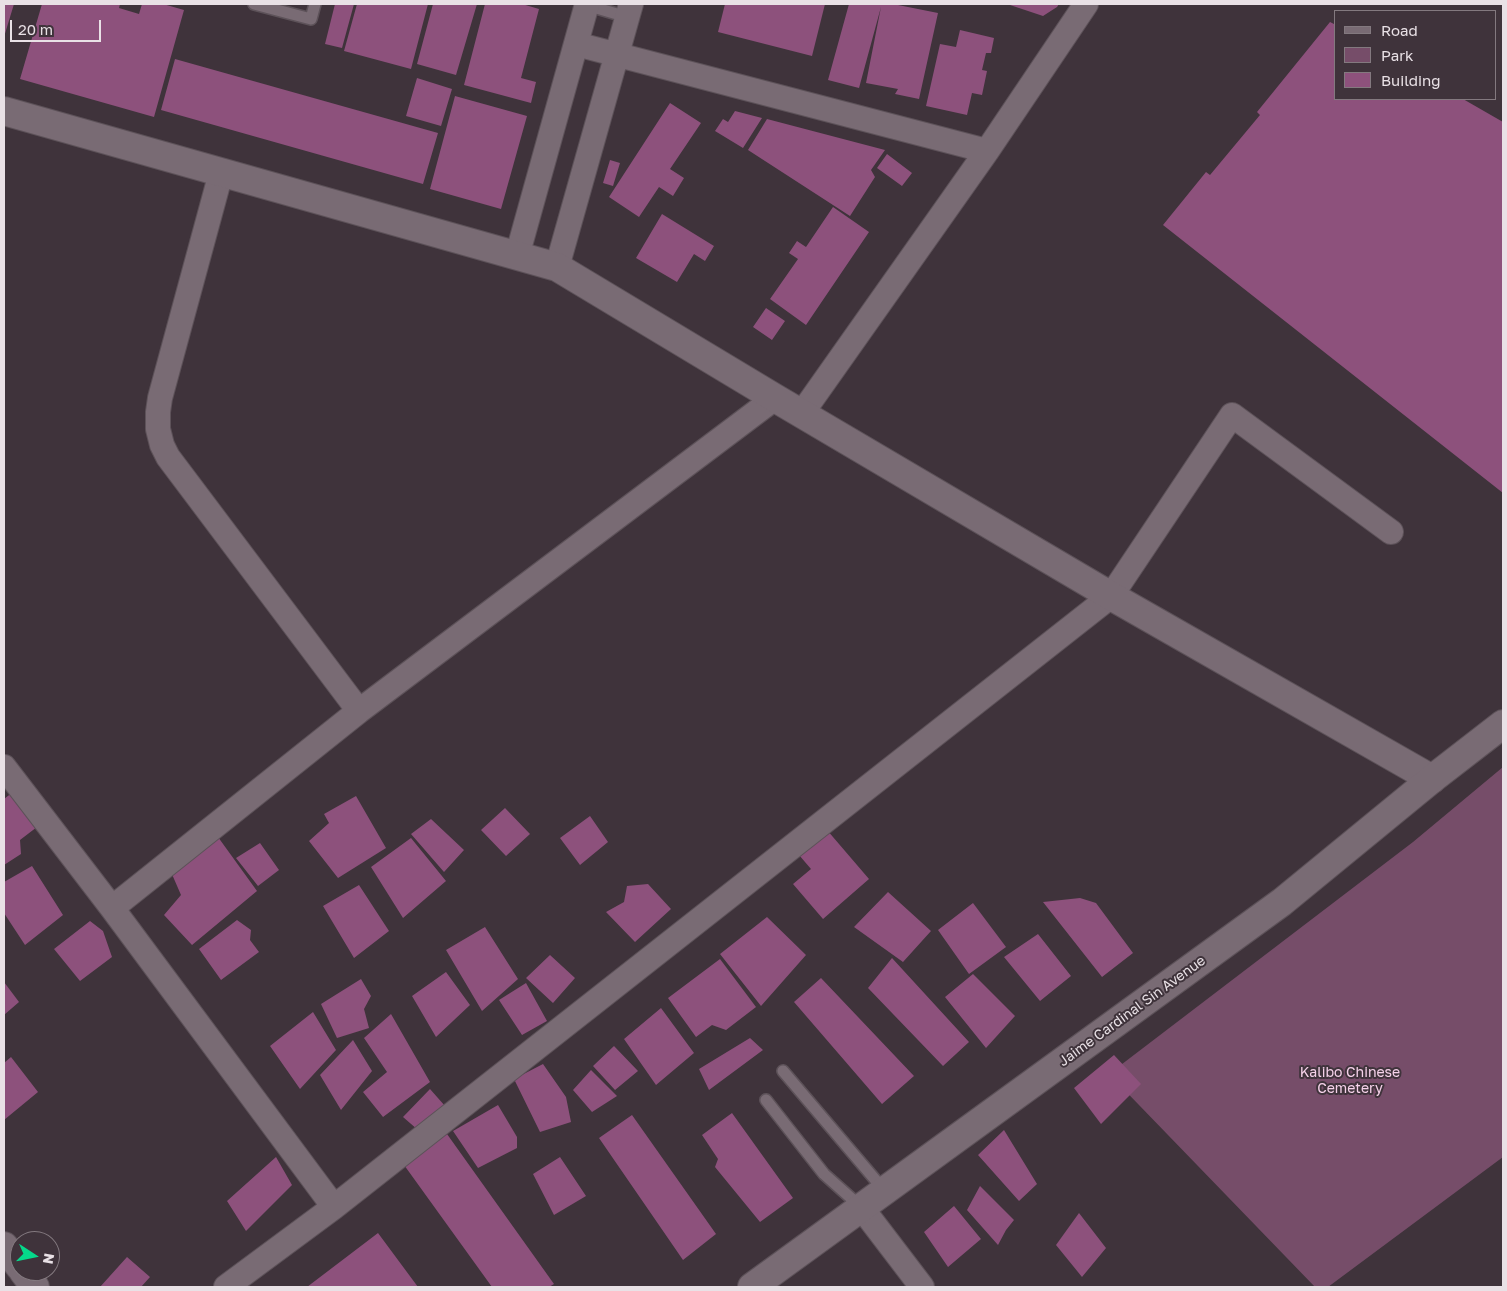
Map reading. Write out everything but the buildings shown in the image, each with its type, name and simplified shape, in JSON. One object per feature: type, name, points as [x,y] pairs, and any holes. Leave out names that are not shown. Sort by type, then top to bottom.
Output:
[{"type":"street","points":[[517,256],[576,44],[585,4]]},
{"type":"street","points":[[802,413],[987,151],[1086,4]]},
{"type":"street","points":[[557,267],[629,10]]},
{"type":"street","points":[[576,44],[987,151]]},
{"type":"street","points":[[4,112],[557,267],[1110,596],[1432,779]]},
{"type":"street","points":[[221,173],[160,398],[158,429],[162,445],[168,458],[359,711]]},
{"type":"street","points":[[112,908],[359,711],[775,398]]},
{"type":"street","points":[[226,1287],[334,1207],[1110,596],[1232,415],[1391,532]]},
{"type":"street","name":"Jaime Cardinal Sin Avenue","points":[[752,1287],[1282,902],[1432,779],[1503,724]]},
{"type":"street","points":[[4,767],[112,908],[334,1207]]},
{"type":"street","points":[[861,1207],[922,1287]]},
{"type":"lane","points":[[254,4],[311,19],[315,4]]},
{"type":"lane","points":[[585,4],[629,10]]},
{"type":"lane","points":[[783,1071],[884,1190]]},
{"type":"lane","points":[[766,1100],[824,1174],[861,1207]]},
{"type":"green space","name":"Kalibo Chinese Cemetery","points":[[1503,767],[1503,1157],[1328,1287],[1315,1287],[1109,1074],[1413,842]]}]
